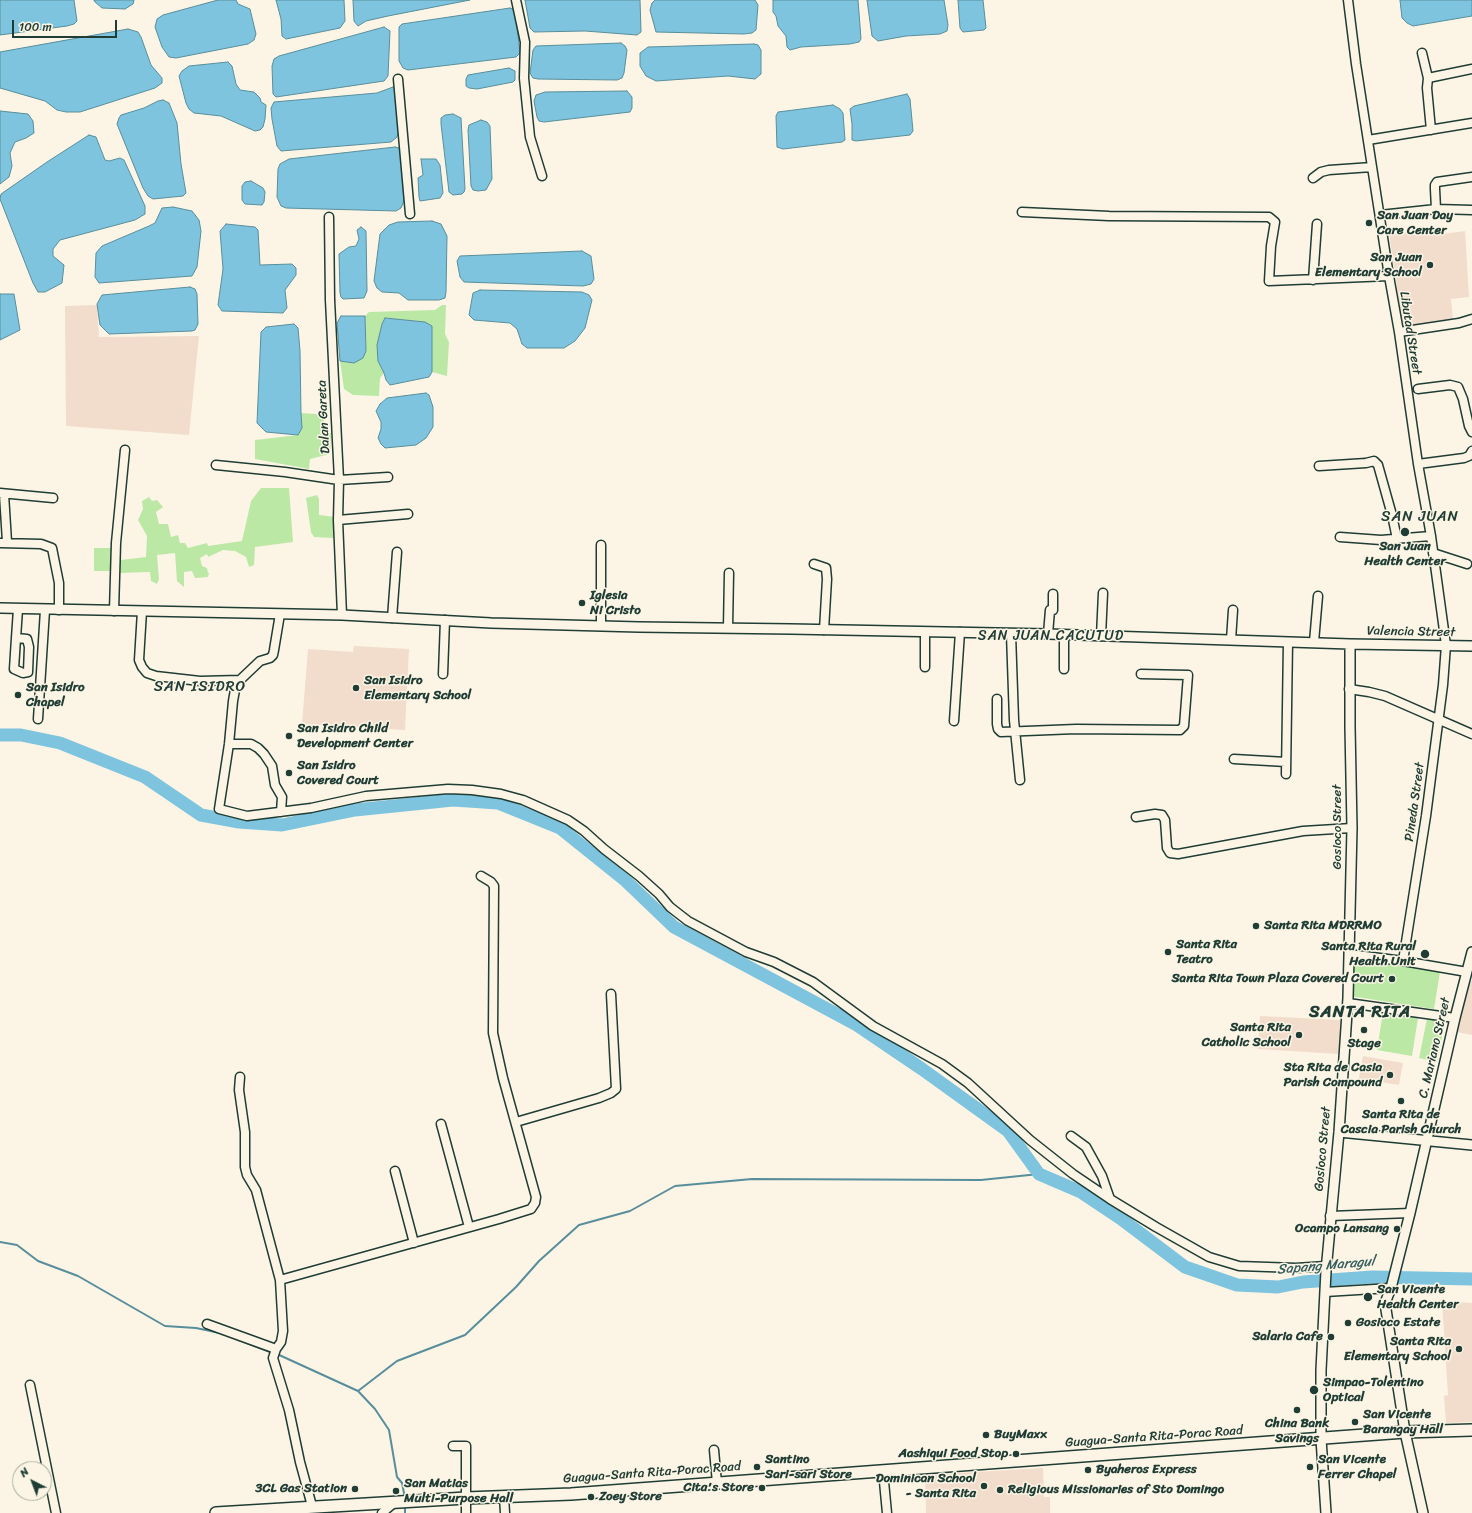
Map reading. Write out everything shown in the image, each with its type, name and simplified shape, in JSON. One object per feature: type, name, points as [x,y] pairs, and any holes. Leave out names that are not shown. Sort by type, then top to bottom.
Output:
[{"type":"main road","name":"Guagua-Santa Rita-Porac Road","points":[[216,1513],[400,1501],[572,1494],[1405,1432],[1472,1430]]},
{"type":"street","points":[[516,0],[525,42],[524,78],[530,137],[542,176]]},
{"type":"street","name":"Libutad Street","points":[[1348,0],[1356,64],[1399,332],[1418,464],[1431,536],[1446,645]]},
{"type":"street","points":[[1422,52],[1428,78],[1431,130]]},
{"type":"street","points":[[1428,78],[1472,68]]},
{"type":"street","points":[[398,79],[410,214]]},
{"type":"street","points":[[1368,140],[1472,124]]},
{"type":"street","points":[[1313,178],[1328,170],[1372,167]]},
{"type":"street","points":[[1436,209],[1434,188],[1437,182],[1472,177]]},
{"type":"street","points":[[1380,215],[1436,209],[1472,210]]},
{"type":"street","points":[[1022,212],[1109,216],[1269,217],[1275,222],[1271,246],[1269,281],[1389,276]]},
{"type":"street","name":"Dalan Gareta","points":[[329,217],[330,300],[339,480],[338,520],[342,615]]},
{"type":"street","points":[[1314,280],[1318,224]]},
{"type":"street","points":[[1399,332],[1459,323],[1472,319]]},
{"type":"street","points":[[1418,389],[1450,384],[1458,387],[1463,398],[1469,426],[1472,432]]},
{"type":"street","points":[[114,611],[116,542],[126,450]]},
{"type":"street","points":[[1418,464],[1455,460],[1471,455]]},
{"type":"street","points":[[1319,466],[1359,464],[1374,461],[1378,465],[1392,515],[1396,539]]},
{"type":"street","points":[[216,465],[285,472],[339,480],[388,477]]},
{"type":"street","points":[[52,498],[2,493],[3,543],[41,544],[52,548],[59,583],[59,610]]},
{"type":"street","points":[[338,520],[408,514]]},
{"type":"street","points":[[1340,536],[1374,540],[1431,536]]},
{"type":"street","points":[[601,545],[601,626]]},
{"type":"street","points":[[392,618],[397,552]]},
{"type":"street","points":[[1433,553],[1467,564]]},
{"type":"street","points":[[814,564],[826,568],[827,579],[824,630]]},
{"type":"street","points":[[728,628],[729,573]]},
{"type":"street","points":[[1101,636],[1102,593]]},
{"type":"street","points":[[1048,634],[1050,610],[1053,610],[1053,594]]},
{"type":"street","points":[[1314,642],[1318,596]]},
{"type":"street","name":"Valencia Street","points":[[0,608],[342,615],[601,626],[1048,634],[1350,644],[1472,646]]},
{"type":"street","points":[[16,638],[18,609]]},
{"type":"street","points":[[38,718],[45,610]]},
{"type":"street","points":[[1231,640],[1233,610]]},
{"type":"street","points":[[142,611],[139,660],[147,673],[156,676],[200,681],[240,680]]},
{"type":"street","points":[[280,614],[273,655],[270,658],[260,660],[240,680],[235,690],[229,744],[219,809],[247,816],[311,808],[366,796],[448,789],[472,790],[501,794],[524,800],[544,808],[568,820],[584,831],[604,849],[639,876],[670,906],[688,920],[746,952],[774,962],[813,982],[873,1026],[942,1064],[968,1083],[1030,1140],[1073,1174],[1110,1199],[1209,1257],[1239,1266],[1326,1269]]},
{"type":"street","points":[[443,674],[445,620]]},
{"type":"street","points":[[925,632],[925,667]]},
{"type":"street","points":[[954,721],[960,632]]},
{"type":"street","points":[[1012,634],[1016,732],[1020,780]]},
{"type":"street","points":[[1064,635],[1064,669]]},
{"type":"street","points":[[1286,774],[1288,642]]},
{"type":"street","name":"Gosioco Street","points":[[1326,1513],[1321,1438],[1320,1370],[1330,1216],[1339,1132],[1348,1002],[1352,828],[1350,644]]},
{"type":"street","name":"Pineda Street","points":[[1403,961],[1426,816],[1443,685],[1446,645]]},
{"type":"street","points":[[997,699],[998,729],[1001,732],[1076,729],[1180,730],[1184,726],[1188,675],[1141,674]]},
{"type":"street","points":[[1350,689],[1385,696],[1472,734]]},
{"type":"street","points":[[229,744],[250,744],[258,748],[264,754],[272,766],[275,785],[282,797],[281,812]]},
{"type":"street","points":[[1234,759],[1286,762]]},
{"type":"street","points":[[1136,817],[1155,814],[1162,815],[1165,820],[1167,848],[1170,854],[1178,854],[1303,831],[1352,828]]},
{"type":"street","points":[[280,1280],[531,1209],[535,1203],[536,1197],[503,1078],[493,1033],[494,886],[491,882],[481,876]]},
{"type":"street","name":"C. Mariano Street","points":[[1423,1513],[1405,1432],[1385,1303],[1397,1266],[1428,1141],[1455,1018],[1472,952]]},
{"type":"street","points":[[1349,954],[1403,961],[1467,972]]},
{"type":"street","points":[[516,1122],[599,1098],[616,1089],[611,994]]},
{"type":"street","points":[[1348,1002],[1455,1018]]},
{"type":"street","points":[[240,1077],[239,1090],[245,1132],[245,1167],[247,1175],[256,1190],[280,1280],[283,1331],[281,1342],[273,1358],[289,1410],[300,1462],[312,1506]]},
{"type":"street","points":[[441,1124],[469,1227]]},
{"type":"street","points":[[1339,1132],[1472,1145]]},
{"type":"street","points":[[1071,1136],[1086,1147],[1102,1176],[1110,1199]]},
{"type":"street","points":[[395,1171],[414,1243]]},
{"type":"street","points":[[1330,1216],[1410,1213]]},
{"type":"street","points":[[1325,1291],[1391,1287]]},
{"type":"street","points":[[207,1324],[276,1350]]},
{"type":"street","points":[[30,1385],[56,1513]]},
{"type":"street","points":[[453,1446],[466,1446],[466,1513]]},
{"type":"street","points":[[714,1450],[717,1483]]},
{"type":"street","points":[[883,1471],[887,1513]]},
{"type":"street","points":[[504,1496],[505,1513]]},
{"type":"street","points":[[382,1513],[400,1501]]},
{"type":"shaded area","name":"San Juan Elementary School","points":[[1442,227],[1443,234],[1465,231],[1469,297],[1451,299],[1453,322],[1403,328],[1389,233]]},
{"type":"shaded area","points":[[97,305],[99,337],[199,336],[189,435],[66,426],[65,306]]},
{"type":"shaded area","name":"San Isidro Elementary School","points":[[354,646],[409,649],[405,730],[302,724],[308,649],[353,652]]},
{"type":"shaded area","points":[[1469,980],[1472,981],[1472,1035],[1457,1032]]},
{"type":"shaded area","name":"Santa Rita Catholic School","points":[[1260,1016],[1341,1020],[1339,1054],[1258,1049]]},
{"type":"shaded area","points":[[1363,1056],[1403,1063],[1399,1085],[1368,1080],[1367,1085],[1358,1083]]},
{"type":"shaded area","name":"Santa Rita Elementary School","points":[[1442,1301],[1472,1303],[1472,1422],[1446,1423],[1444,1396],[1448,1395]]},
{"type":"shaded area","name":"Dominican School - Santa Rita","points":[[1043,1468],[1044,1497],[1050,1497],[1050,1513],[926,1513],[925,1475]]},
{"type":"green space","points":[[442,305],[446,305],[445,334],[449,342],[447,376],[432,372],[432,326],[425,322],[385,318],[382,324],[378,361],[384,373],[380,378],[379,396],[353,395],[344,389],[340,361],[354,363],[366,351],[365,316],[369,312],[435,310]]},
{"type":"green space","points":[[301,413],[316,414],[324,419],[325,433],[331,433],[330,454],[310,459],[309,469],[255,459],[255,440],[298,435],[302,428]]},
{"type":"green space","points":[[261,488],[289,488],[293,542],[255,547],[254,565],[249,567],[246,557],[235,551],[223,550],[208,557],[207,554],[200,558],[202,566],[207,568],[209,573],[208,577],[195,578],[192,571],[184,572],[184,587],[177,581],[175,553],[157,555],[159,579],[157,584],[151,581],[150,572],[119,573],[121,560],[146,557],[147,536],[138,520],[143,509],[142,501],[149,497],[152,501],[157,500],[163,507],[156,512],[159,524],[168,524],[171,537],[178,535],[180,543],[185,543],[188,548],[207,543],[208,546],[242,541],[251,501]]},
{"type":"green space","points":[[317,495],[319,499],[319,515],[335,517],[333,538],[314,537],[311,532],[306,498]]},
{"type":"green space","points":[[94,548],[115,548],[114,571],[94,571]]},
{"type":"green space","points":[[1356,959],[1440,972],[1434,1009],[1350,996]]},
{"type":"green space","points":[[1383,1012],[1418,1018],[1412,1056],[1377,1050]]},
{"type":"green space","points":[[1427,1019],[1445,1022],[1437,1062],[1419,1058]]},
{"type":"water","points":[[0,0],[74,0],[77,21],[74,24],[67,26],[0,35]]},
{"type":"water","points":[[94,0],[134,0],[133,4],[125,9],[102,8]]},
{"type":"water","points":[[218,0],[236,0],[238,4],[250,9],[256,34],[254,40],[248,44],[176,58],[169,57],[162,47],[155,27],[157,19],[163,15]]},
{"type":"water","points":[[276,0],[344,0],[345,21],[340,28],[286,39],[282,36],[281,19]]},
{"type":"water","points":[[353,0],[470,0],[366,21],[358,26],[354,21]]},
{"type":"water","points":[[525,0],[640,0],[641,32],[637,35],[585,31],[534,32],[530,28]]},
{"type":"water","points":[[655,0],[755,0],[758,5],[756,30],[752,33],[744,34],[656,32],[650,10],[652,3]]},
{"type":"water","points":[[773,0],[858,0],[861,39],[859,42],[850,44],[801,47],[790,50],[787,47],[786,36],[778,26],[776,16],[773,12]]},
{"type":"water","points":[[867,0],[944,0],[948,25],[947,31],[940,34],[906,36],[878,41],[872,36]]},
{"type":"water","points":[[958,0],[983,0],[986,28],[984,30],[963,32],[960,28]]},
{"type":"water","points":[[1400,0],[1472,0],[1472,16],[1413,26],[1402,18]]},
{"type":"water","points":[[510,8],[515,10],[520,53],[516,57],[408,70],[403,68],[399,61],[399,27],[402,24]]},
{"type":"water","points":[[384,27],[390,31],[388,76],[384,81],[276,97],[273,94],[272,66],[274,59],[279,56]]},
{"type":"water","points":[[128,29],[138,32],[151,65],[162,78],[162,83],[155,88],[80,112],[66,112],[57,110],[45,101],[0,88],[0,52]]},
{"type":"water","points":[[621,43],[627,50],[624,73],[622,78],[617,80],[538,79],[533,78],[530,73],[533,50],[536,46]]},
{"type":"water","points":[[758,45],[761,50],[761,74],[755,79],[728,76],[656,81],[646,76],[640,66],[640,53],[648,47]]},
{"type":"water","points":[[228,62],[232,66],[236,84],[240,90],[254,92],[260,98],[261,102],[266,105],[265,119],[263,127],[260,130],[255,131],[221,116],[194,113],[189,109],[186,103],[179,76],[182,71],[189,66]]},
{"type":"water","points":[[509,68],[515,71],[515,80],[513,82],[477,89],[466,86],[466,79],[468,75]]},
{"type":"water","points":[[393,87],[396,92],[399,130],[397,137],[391,142],[281,151],[277,146],[271,108],[274,102],[377,93]]},
{"type":"water","points":[[627,91],[632,97],[632,108],[630,112],[544,122],[539,121],[537,117],[534,101],[536,95],[545,92]]},
{"type":"water","points":[[907,94],[910,99],[913,131],[910,135],[856,141],[852,140],[850,109],[854,106]]},
{"type":"water","points":[[163,100],[169,103],[177,123],[181,164],[186,193],[183,196],[153,199],[148,196],[143,188],[117,124],[121,115]]},
{"type":"water","points":[[833,105],[840,109],[843,113],[845,140],[842,142],[783,149],[777,147],[776,116],[778,112]]},
{"type":"water","points":[[0,111],[28,114],[33,121],[34,133],[15,142],[10,153],[12,166],[9,177],[0,184]]},
{"type":"water","points":[[453,114],[461,118],[465,189],[462,194],[453,195],[449,192],[441,118],[445,115]]},
{"type":"water","points":[[481,120],[487,122],[490,126],[492,179],[486,190],[478,191],[473,190],[471,186],[468,130],[469,125]]},
{"type":"water","points":[[89,135],[96,137],[105,160],[109,161],[120,158],[124,160],[145,206],[145,214],[135,220],[60,240],[53,249],[53,256],[64,265],[62,283],[45,292],[38,292],[33,283],[0,199],[1,194]]},
{"type":"water","points":[[395,147],[399,148],[401,152],[404,201],[401,208],[396,211],[286,208],[281,206],[277,197],[278,169],[280,164],[289,159]]},
{"type":"water","points":[[421,159],[436,159],[440,165],[443,193],[440,198],[420,201],[418,178],[423,175]]},
{"type":"water","points":[[251,181],[263,188],[265,192],[264,202],[262,205],[245,204],[242,200],[242,186],[245,182]]},
{"type":"water","points":[[173,207],[192,211],[199,220],[201,231],[197,267],[192,276],[99,283],[95,277],[96,253],[102,246],[155,223],[162,208]]},
{"type":"water","points":[[432,221],[441,224],[447,236],[445,298],[439,300],[408,300],[399,293],[382,292],[377,288],[374,281],[380,234],[389,225],[398,222]]},
{"type":"water","points":[[226,224],[255,227],[258,230],[260,265],[292,264],[296,268],[296,275],[285,290],[287,308],[283,313],[222,311],[218,305],[223,269],[220,231]]},
{"type":"water","points":[[361,227],[366,231],[367,291],[364,298],[343,299],[340,293],[339,254],[349,247],[356,246],[359,239],[357,230]]},
{"type":"water","points":[[582,251],[591,256],[594,279],[591,284],[583,286],[464,282],[460,277],[457,261],[460,256]]},
{"type":"water","points":[[190,287],[195,289],[197,294],[198,324],[195,330],[109,334],[100,325],[97,304],[102,295]]},
{"type":"water","points":[[480,290],[582,292],[589,295],[592,300],[585,328],[575,341],[564,348],[527,348],[522,344],[517,329],[510,323],[474,320],[469,315],[473,293]]},
{"type":"water","points":[[0,294],[14,294],[20,330],[0,340]]},
{"type":"water","points":[[341,316],[365,316],[366,351],[363,358],[354,363],[340,361],[337,323]]},
{"type":"water","points":[[385,318],[425,322],[432,326],[432,372],[429,377],[390,385],[386,380],[378,361],[377,345]]},
{"type":"water","points":[[294,324],[298,328],[300,351],[302,428],[298,435],[266,432],[257,423],[261,332],[266,327]]},
{"type":"water","points":[[426,393],[429,395],[433,407],[433,427],[426,438],[416,445],[385,448],[378,438],[381,429],[381,422],[376,411],[380,404],[387,398]]},
{"type":"waterway","name":"Sapang Maragul","points":[[0,735],[21,735],[60,743],[145,777],[201,815],[239,822],[282,825],[355,810],[453,800],[498,803],[560,828],[626,881],[674,927],[857,1025],[922,1069],[1008,1131],[1039,1174],[1081,1192],[1120,1218],[1185,1267],[1237,1285],[1278,1287],[1303,1282],[1372,1277],[1472,1279]]},
{"type":"waterway","points":[[277,1354],[358,1391],[397,1361],[465,1335],[516,1287],[539,1261],[579,1225],[630,1211],[675,1186],[752,1179],[981,1180],[1039,1174]]},
{"type":"waterway","points":[[0,1242],[17,1245],[38,1261],[78,1276],[165,1326],[196,1328],[220,1333]]},
{"type":"waterway","points":[[239,1340],[270,1352]]},
{"type":"waterway","points":[[358,1391],[375,1409],[389,1430],[397,1477],[402,1483],[405,1498]]},
{"type":"waterway","points":[[405,1506],[405,1513]]},
{"type":"place","name":"San Juan Day Care Center","points":[[1369,223]]},
{"type":"place","name":"San Juan Elementary School","points":[[1430,265]]},
{"type":"place","name":"San Juan Health Center","points":[[1405,532]]},
{"type":"place","name":"Iglesia Ni Cristo","points":[[582,603]]},
{"type":"place","name":"San Isidro Elementary School","points":[[356,688]]},
{"type":"place","name":"San Isidro Chapel","points":[[18,695]]},
{"type":"place","name":"San Isidro Child Development Center","points":[[289,736]]},
{"type":"place","name":"San Isidro Covered Court","points":[[289,773]]},
{"type":"place","name":"Santa Rita MDRRMO","points":[[1256,926]]},
{"type":"place","name":"Santa Rita Teatro","points":[[1168,952]]},
{"type":"place","name":"Santa Rita Rural Health Unit","points":[[1425,954]]},
{"type":"place","name":"Santa Rita Town Plaza Covered Court","points":[[1392,979]]},
{"type":"place","name":"Stage","points":[[1364,1030]]},
{"type":"place","name":"Santa Rita Catholic School","points":[[1299,1035]]},
{"type":"place","name":"Sta Rita de Casia Parish Compound","points":[[1390,1075]]},
{"type":"place","name":"Santa Rita de Cascia Parish Church","points":[[1401,1101]]},
{"type":"place","name":"Ocampo Lansang","points":[[1397,1229]]},
{"type":"place","name":"San Vicente Health Center","points":[[1368,1297]]},
{"type":"place","name":"Gosioco Estate","points":[[1348,1323]]},
{"type":"place","name":"Salaria Cafe","points":[[1331,1337]]},
{"type":"place","name":"Santa Rita Elementary School","points":[[1459,1349]]},
{"type":"place","name":"Simpao-Tolentino Optical","points":[[1314,1390]]},
{"type":"place","name":"China Bank Savings","points":[[1297,1410]]},
{"type":"place","name":"San Vicente Barangay Hall","points":[[1355,1422]]},
{"type":"place","name":"BuyMaxx","points":[[986,1435]]},
{"type":"place","name":"Aashiqui Food Stop","points":[[1016,1454]]},
{"type":"place","name":"Santino Sari-sari Store","points":[[757,1467]]},
{"type":"place","name":"San Vicente Ferrer Chapel","points":[[1310,1467]]},
{"type":"place","name":"Byaheros Express","points":[[1088,1470]]},
{"type":"place","name":"Dominican School - Santa Rita","points":[[984,1486]]},
{"type":"place","name":"Cita's Store","points":[[762,1488]]},
{"type":"place","name":"3CL Gas Station","points":[[355,1489]]},
{"type":"place","name":"Religious Missionaries of Sto Domingo","points":[[1000,1490]]},
{"type":"place","name":"San Matias Multi-Purpose Hall","points":[[396,1491]]},
{"type":"place","name":"Zoey Store","points":[[591,1497]]},
{"type":"district","name":"SAN JUAN","points":[[1420,517]]},
{"type":"district","name":"SAN JUAN CACUTUD","points":[[1051,636]]},
{"type":"district","name":"SAN ISIDRO","points":[[200,687]]},
{"type":"district","name":"SANTA RITA","points":[[1360,1013]]}]
